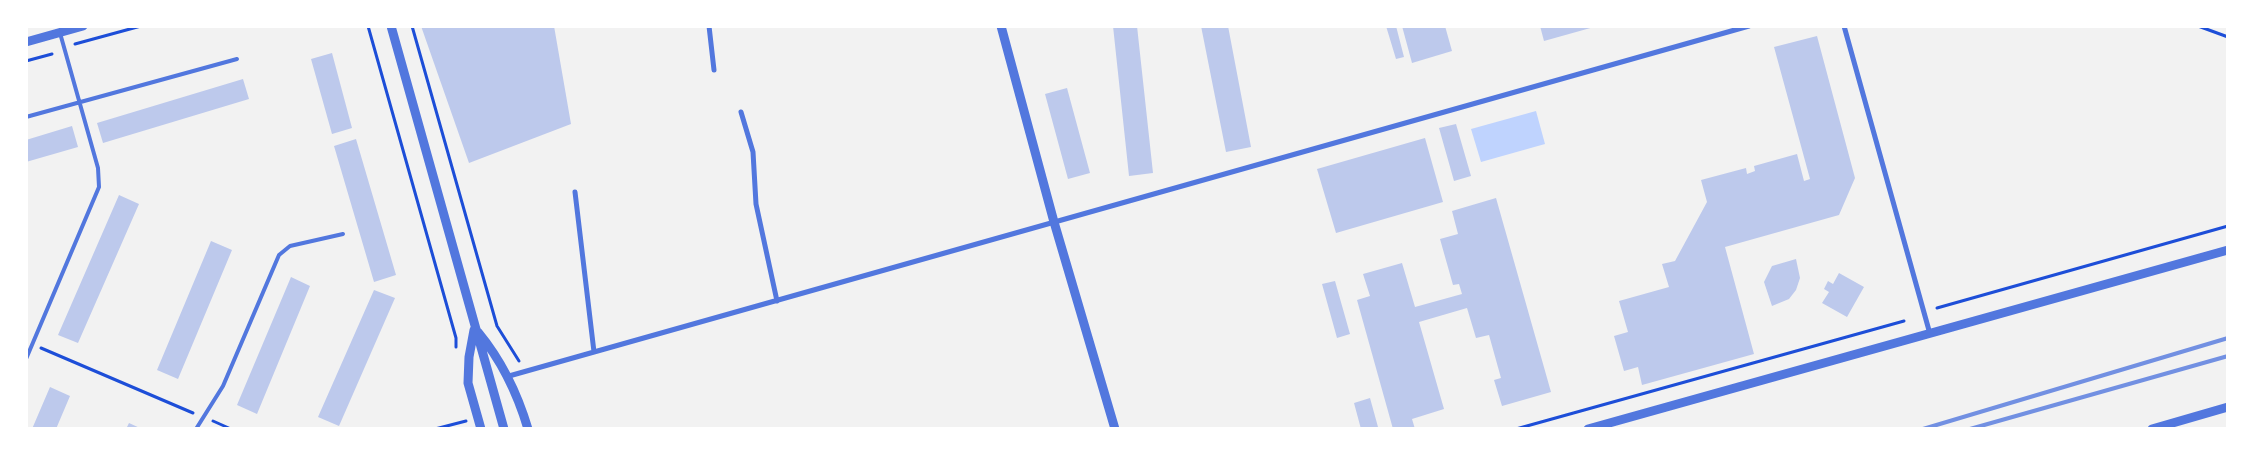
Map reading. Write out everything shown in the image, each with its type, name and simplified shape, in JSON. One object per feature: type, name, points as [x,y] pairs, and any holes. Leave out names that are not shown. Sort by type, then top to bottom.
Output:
[{"type":"street","points":[[26,42],[83,26]]},
{"type":"street","points":[[391,26],[503,426]]},
{"type":"street","points":[[709,26],[714,70]]},
{"type":"street","points":[[1001,26],[1054,222],[1115,429]]},
{"type":"street","points":[[509,376],[1749,26]]},
{"type":"street","points":[[1844,26],[1930,334]]},
{"type":"street","points":[[741,112],[753,152],[756,204],[776,301]]},
{"type":"street","points":[[575,192],[594,352]]},
{"type":"street","points":[[1588,429],[2228,250]]},
{"type":"street","points":[[475,328],[495,352],[509,376],[528,429]]},
{"type":"street","points":[[475,328],[469,357],[468,383],[481,429]]},
{"type":"street","points":[[2152,429],[2228,407]]},
{"type":"lane","points":[[26,359],[99,187],[98,168],[60,33]]},
{"type":"lane","points":[[26,117],[238,59]]},
{"type":"lane","points":[[196,429],[224,386],[279,255],[290,246],[343,234]]},
{"type":"path","points":[[75,44],[141,26]]},
{"type":"path","points":[[368,26],[456,338],[456,355]]},
{"type":"path","points":[[412,26],[497,326],[519,361]]},
{"type":"path","points":[[2198,26],[2228,37]]},
{"type":"path","points":[[26,61],[52,54]]},
{"type":"path","points":[[1937,308],[2228,226]]},
{"type":"path","points":[[1516,429],[1904,321]]},
{"type":"path","points":[[33,344],[231,429]]},
{"type":"path","points":[[435,429],[468,420]]},
{"type":"water","points":[[1536,111],[1545,144],[1481,162],[1471,129]]},
{"type":"building","points":[[421,26],[554,26],[571,124],[469,163]]},
{"type":"building","points":[[1113,26],[1137,26],[1153,173],[1129,176]]},
{"type":"building","points":[[1201,26],[1228,26],[1251,147],[1226,152]]},
{"type":"building","points":[[1386,26],[1396,26],[1404,57],[1396,59]]},
{"type":"building","points":[[1402,26],[1445,26],[1452,51],[1412,63]]},
{"type":"building","points":[[1540,26],[1594,26],[1594,27],[1544,41]]},
{"type":"building","points":[[1817,36],[1855,178],[1839,215],[1725,247],[1754,354],[1642,385],[1638,367],[1624,371],[1614,336],[1628,332],[1619,301],[1669,287],[1662,264],[1675,261],[1707,202],[1701,180],[1746,168],[1747,174],[1755,171],[1754,166],[1797,154],[1804,181],[1810,179],[1774,47]]},
{"type":"building","points":[[332,53],[352,128],[332,134],[311,59]]},
{"type":"building","points":[[243,79],[249,99],[103,143],[97,123]]},
{"type":"building","points":[[1067,88],[1090,173],[1068,179],[1045,94]]},
{"type":"building","points":[[1456,124],[1471,176],[1454,181],[1439,128]]},
{"type":"building","points":[[72,126],[78,147],[26,162],[26,140]]},
{"type":"building","points":[[1425,138],[1443,202],[1336,233],[1317,169]]},
{"type":"building","points":[[356,139],[396,275],[374,282],[334,146]]},
{"type":"building","points":[[119,195],[139,204],[78,343],[58,335]]},
{"type":"building","points":[[1496,198],[1551,392],[1502,406],[1494,380],[1501,378],[1489,335],[1476,338],[1467,308],[1419,322],[1444,409],[1412,419],[1415,429],[1393,429],[1357,300],[1370,296],[1363,274],[1402,263],[1415,307],[1462,294],[1459,284],[1453,285],[1440,239],[1458,234],[1452,211]]},
{"type":"building","points":[[211,241],[232,250],[178,379],[157,370]]},
{"type":"building","points":[[1796,259],[1800,278],[1796,290],[1789,299],[1772,306],[1764,282],[1772,266]]},
{"type":"building","points":[[1839,273],[1864,287],[1847,317],[1822,303],[1829,292],[1824,289],[1828,281],[1833,284]]},
{"type":"building","points":[[291,277],[310,286],[257,414],[237,405]]},
{"type":"building","points":[[1335,281],[1350,334],[1337,338],[1322,284]]},
{"type":"building","points":[[374,290],[395,298],[339,426],[318,417]]},
{"type":"building","points":[[50,387],[70,396],[56,429],[32,429]]},
{"type":"building","points":[[1370,398],[1378,427],[1361,429],[1354,403]]},
{"type":"building","points":[[129,423],[142,429],[126,429]]},
{"type":"railway","points":[[1923,429],[2228,338]]},
{"type":"railway","points":[[1970,429],[2228,356]]}]
